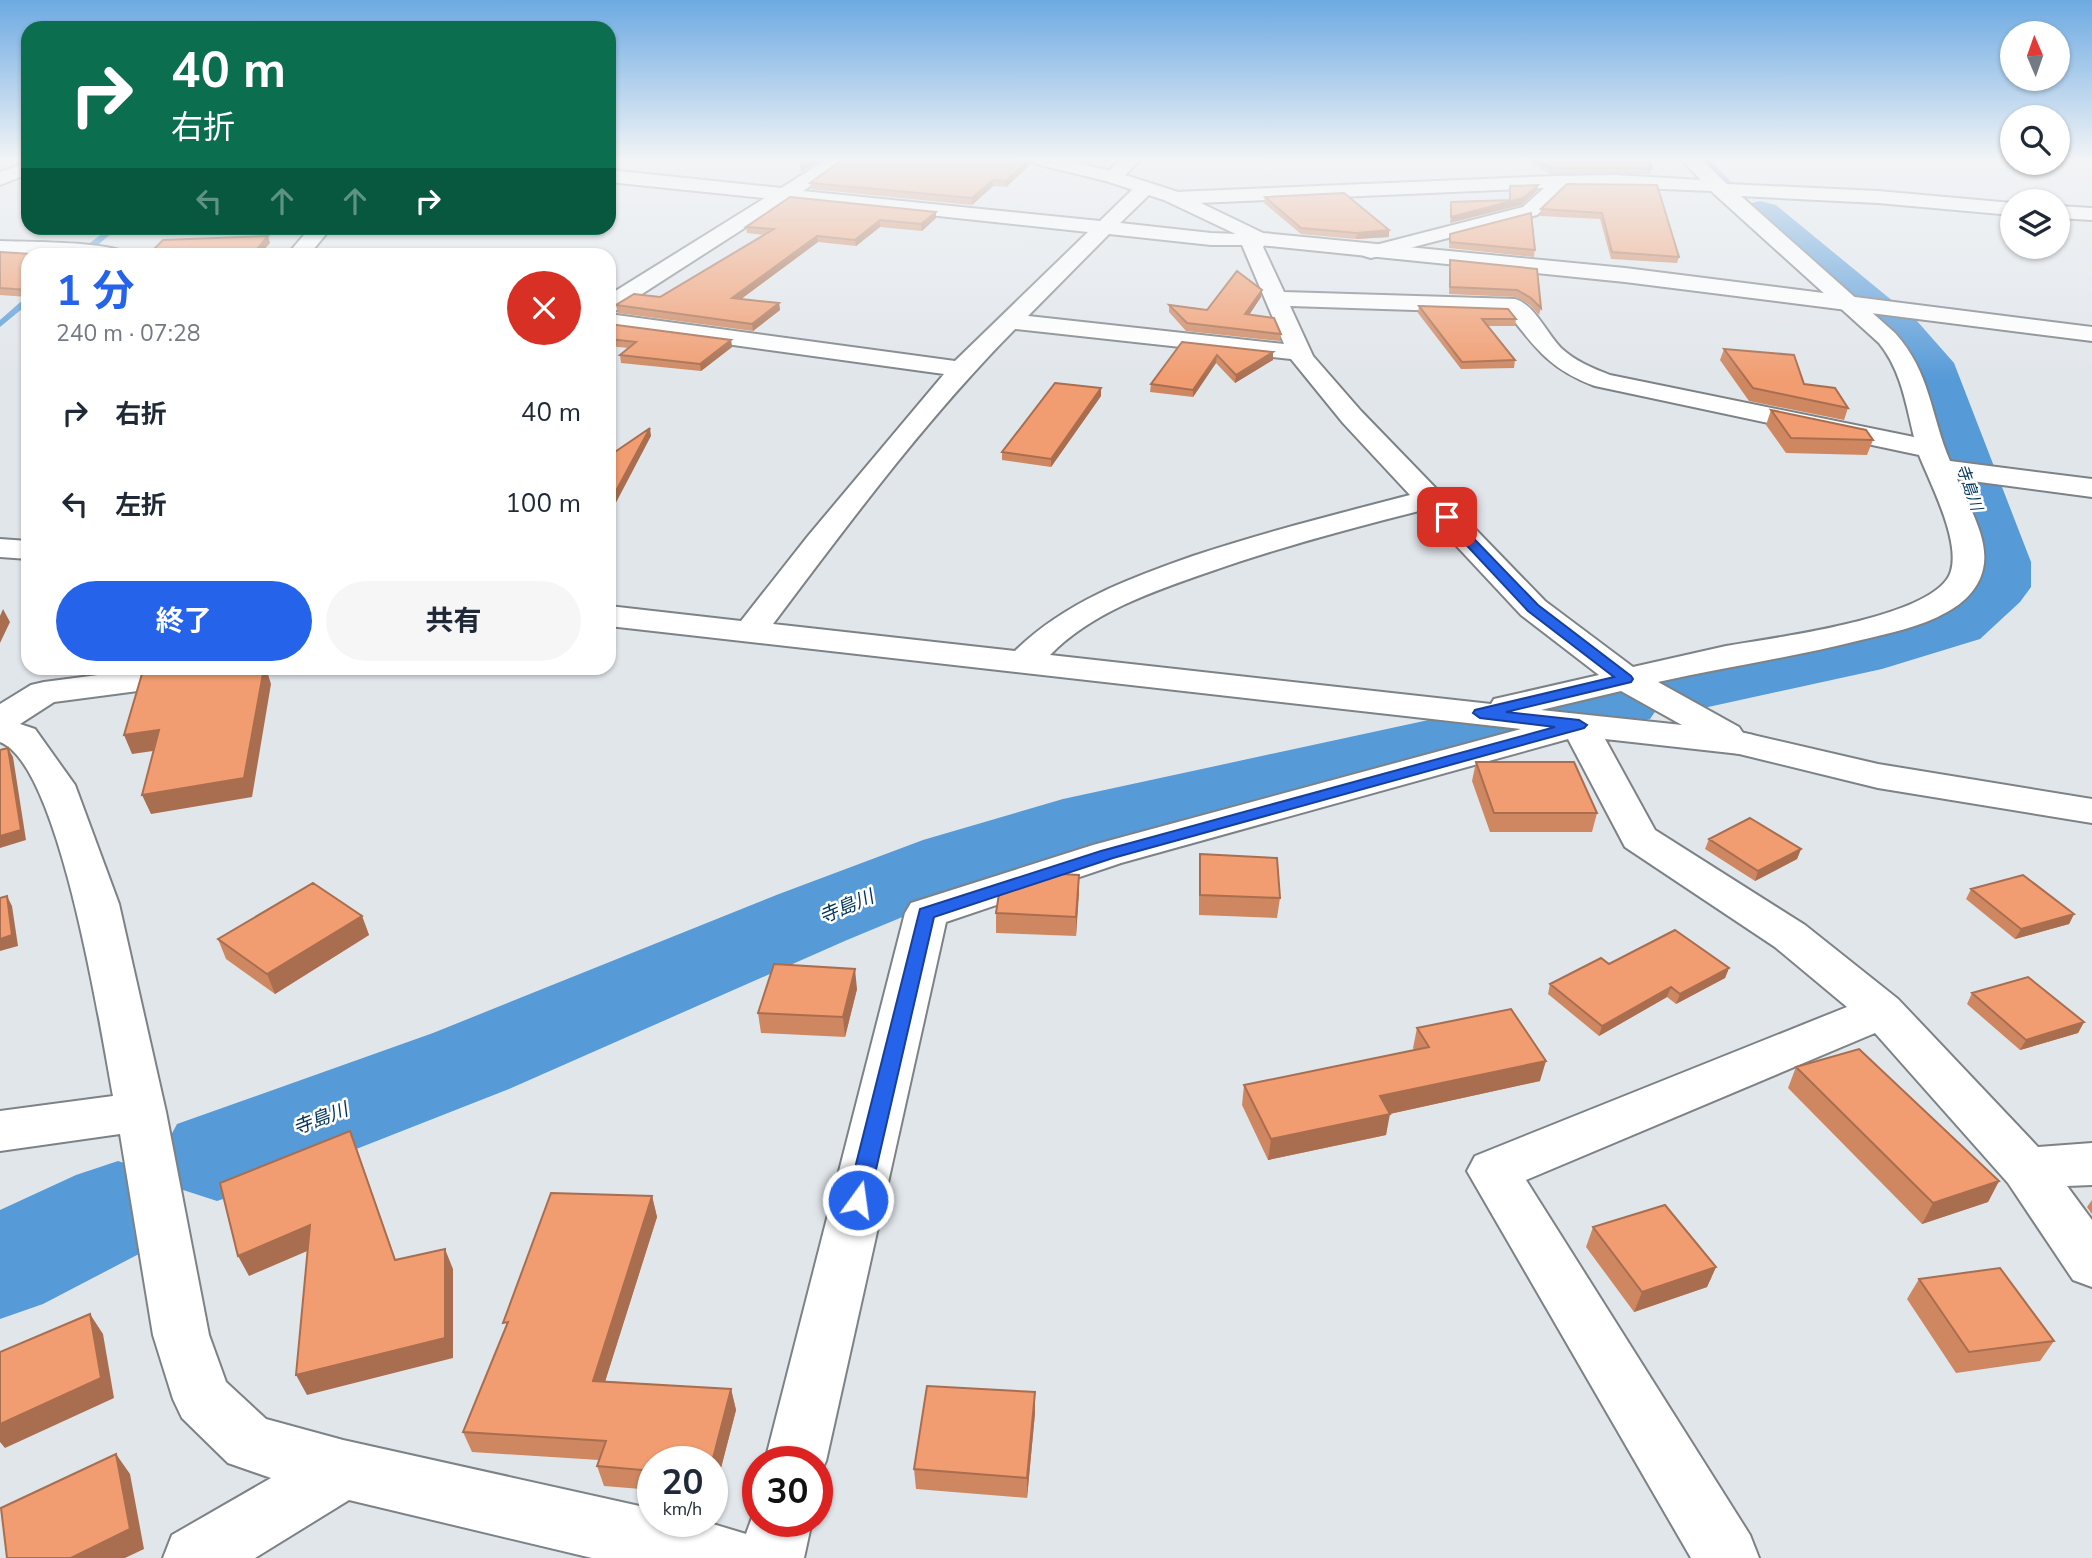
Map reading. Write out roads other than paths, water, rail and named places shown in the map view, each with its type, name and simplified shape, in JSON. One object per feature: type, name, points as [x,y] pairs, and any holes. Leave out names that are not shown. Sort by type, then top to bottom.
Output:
[{"type":"street","points":[[616,301],[723,233]]},
{"type":"street","points":[[749,633],[961,369],[1100,233]]},
{"type":"street","points":[[1150,233],[1211,239],[1259,239],[1572,270],[2092,334]]},
{"type":"street","points":[[1246,233],[1259,239]]},
{"type":"street","points":[[1371,252],[1446,233]]},
{"type":"street","points":[[1480,713],[1912,616],[1954,594],[1962,584],[1971,559],[1949,465],[1907,364],[1857,303],[1777,233]]},
{"type":"street","points":[[1259,239],[1252,246],[1302,358],[1352,417],[1533,608],[1626,679],[1740,743]]},
{"type":"street","points":[[0,247],[27,248]]},
{"type":"street","points":[[1277,299],[1515,306],[1559,361],[1577,372],[1604,381],[1949,465],[2092,488]]},
{"type":"street","points":[[1010,321],[1301,353]]},
{"type":"street","points":[[616,322],[961,369]]},
{"type":"street","points":[[1024,663],[1045,641],[1083,613],[1155,580],[1277,538],[1430,499]]},
{"type":"street","points":[[0,548],[21,550]]},
{"type":"street","points":[[616,617],[1740,743],[1878,776],[2092,811]]},
{"type":"street","points":[[0,720],[44,693],[183,675]]},
{"type":"street","points":[[1579,725],[1639,838],[1790,936],[1882,1011],[2026,1168],[2092,1264]]},
{"type":"street","points":[[799,1446],[926,913],[1107,855],[1579,725]]},
{"type":"street","points":[[0,729],[22,737],[56,785],[98,904],[141,1112],[181,1335],[203,1399],[249,1443],[343,1469],[726,1558]]},
{"type":"street","points":[[1727,1558],[1493,1171],[1882,1011]]},
{"type":"street","points":[[0,1131],[141,1112]]},
{"type":"street","points":[[2026,1168],[2092,1164]]},
{"type":"street","points":[[195,1558],[343,1469]]},
{"type":"street","points":[[772,1558],[777,1537]]},
{"type":"waterway","name":"寺島川","points":[[1690,687],[1882,646],[1954,623],[1995,587],[1996,562],[1926,363],[1898,332],[1782,233]]},
{"type":"waterway","points":[[90,247],[105,235]]},
{"type":"waterway","points":[[0,324],[21,306]]},
{"type":"waterway","name":"寺島川","points":[[1570,713],[1622,702]]},
{"type":"waterway","name":"寺島川","points":[[217,1156],[471,1061],[813,917],[955,861],[1063,827],[1498,730]]},
{"type":"waterway","name":"寺島川","points":[[0,1267],[118,1209]]}]
